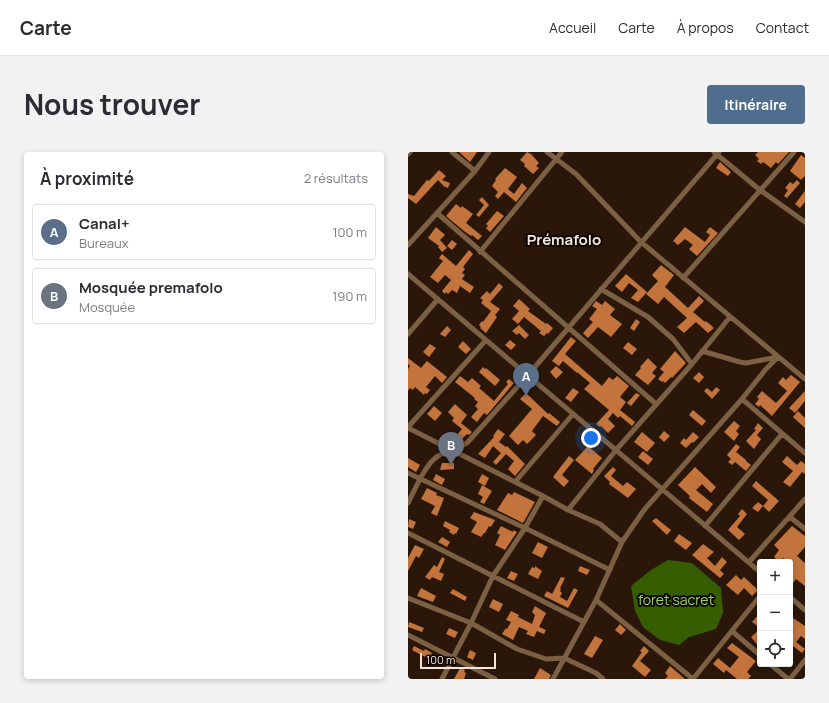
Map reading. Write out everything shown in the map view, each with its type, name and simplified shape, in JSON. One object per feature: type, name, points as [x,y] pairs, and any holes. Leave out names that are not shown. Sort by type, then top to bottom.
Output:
[{"type":"street","points":[[452,152],[474,171]]},
{"type":"street","points":[[408,245],[489,152]]},
{"type":"street","points":[[547,152],[576,174],[641,242],[805,379]]},
{"type":"street","points":[[480,252],[562,152]]},
{"type":"street","points":[[684,278],[794,152]]},
{"type":"street","points":[[408,503],[430,464],[437,457],[460,448],[467,443],[528,375],[716,153],[760,190],[805,222]]},
{"type":"street","points":[[437,213],[656,404]]},
{"type":"street","points":[[408,274],[757,569]]},
{"type":"street","points":[[601,288],[648,317],[673,339],[692,364]]},
{"type":"street","points":[[408,334],[438,299]]},
{"type":"street","points":[[568,510],[616,450],[692,364],[730,317]]},
{"type":"street","points":[[486,340],[408,427],[568,510],[600,524],[622,542]]},
{"type":"street","points":[[702,351],[746,363],[778,357]]},
{"type":"street","points":[[554,679],[596,600],[622,542],[644,510],[778,357]]},
{"type":"street","points":[[742,399],[805,453]]},
{"type":"street","points":[[515,482],[573,414]]},
{"type":"street","points":[[706,526],[782,434]]},
{"type":"street","points":[[408,474],[526,528],[610,570]]},
{"type":"street","points":[[442,679],[471,624],[493,576],[526,528],[543,496]]},
{"type":"street","points":[[749,562],[805,499]]},
{"type":"street","points":[[790,517],[805,529]]},
{"type":"street","points":[[408,533],[584,622]]},
{"type":"street","points":[[408,598],[471,624],[517,649],[546,659],[564,658],[596,673],[603,679]]},
{"type":"street","points":[[596,600],[693,679],[733,632],[757,600]]},
{"type":"street","points":[[793,600],[805,610]]},
{"type":"street","points":[[733,632],[757,652]]},
{"type":"street","points":[[408,635],[495,679]]},
{"type":"street","points":[[774,667],[789,679],[805,660]]},
{"type":"green space","name":"foret sacret","points":[[668,560],[692,563],[721,588],[723,613],[716,629],[689,637],[679,645],[660,640],[643,627],[635,611],[631,586],[651,570]]},
{"type":"building","points":[[459,152],[477,152],[470,162]]},
{"type":"building","points":[[527,152],[531,154],[539,163],[536,166],[539,168],[533,174],[520,160]]},
{"type":"building","points":[[758,152],[789,152],[778,164],[776,162],[771,168],[763,162],[761,164],[757,161],[759,159],[755,155]]},
{"type":"building","points":[[801,155],[805,158],[805,176],[801,180],[790,171]]},
{"type":"building","points":[[720,162],[731,172],[728,176],[716,168]]},
{"type":"building","points":[[505,168],[517,177],[508,189],[514,194],[522,183],[527,188],[516,202],[504,192],[498,199],[495,196],[498,192],[492,186],[496,180],[495,179]]},
{"type":"building","points":[[439,170],[446,176],[442,180],[450,183],[448,188],[443,186],[438,180],[416,204],[408,198],[408,194],[414,196],[427,180],[429,181]]},
{"type":"building","points":[[797,180],[800,183],[787,198],[784,196],[788,190],[785,188],[790,182],[793,184]]},
{"type":"building","points":[[805,191],[805,202],[800,208],[795,204]]},
{"type":"building","points":[[482,197],[489,205],[479,217],[476,215],[484,205],[479,200]]},
{"type":"building","points":[[456,204],[461,208],[462,206],[473,214],[466,223],[482,236],[478,240],[446,216]]},
{"type":"building","points":[[497,211],[504,216],[490,232],[486,228],[488,226],[486,224]]},
{"type":"building","points":[[436,227],[445,235],[440,240],[447,248],[442,252],[438,247],[439,246],[428,238]]},
{"type":"building","points":[[685,227],[705,242],[710,235],[706,232],[710,227],[718,233],[697,256],[689,249],[693,245],[685,239],[678,245],[673,241]]},
{"type":"building","points":[[452,240],[457,244],[452,250],[447,246]]},
{"type":"building","points":[[469,250],[473,254],[463,267],[465,269],[462,273],[465,275],[462,279],[474,287],[470,293],[460,286],[457,293],[452,290],[448,294],[446,292],[445,294],[442,291],[451,280],[445,275],[438,283],[430,277],[443,261],[439,258],[442,254],[456,266]]},
{"type":"building","points":[[661,265],[674,275],[665,287],[688,308],[699,296],[704,301],[693,312],[714,328],[708,333],[696,322],[684,333],[677,327],[687,318],[664,297],[658,304],[646,294],[658,281],[652,275]]},
{"type":"building","points":[[626,274],[647,292],[638,302],[631,298],[638,290],[629,283],[622,292],[615,286]]},
{"type":"building","points":[[499,283],[503,287],[490,302],[500,309],[495,315],[497,317],[486,333],[480,328],[481,327],[479,325],[491,311],[481,303],[483,300],[480,298],[487,291],[490,294]]},
{"type":"building","points":[[519,299],[530,309],[528,311],[553,328],[548,334],[547,333],[544,336],[539,333],[541,331],[524,317],[518,324],[512,319],[519,311],[513,306]]},
{"type":"building","points":[[596,301],[602,305],[605,301],[615,309],[610,315],[622,324],[611,337],[598,327],[588,338],[583,333],[593,322],[589,319],[597,309],[592,306]]},
{"type":"building","points":[[636,319],[640,322],[634,331],[630,328]]},
{"type":"building","points":[[519,325],[529,335],[525,339],[519,333],[517,335],[512,331]]},
{"type":"building","points":[[447,326],[451,330],[445,337],[440,334]]},
{"type":"building","points":[[571,337],[576,341],[565,354],[602,386],[609,377],[613,380],[617,376],[629,386],[620,397],[626,402],[620,410],[635,422],[632,426],[620,416],[618,418],[613,413],[608,419],[615,426],[608,433],[601,426],[600,427],[596,424],[609,410],[584,389],[590,383],[563,361],[559,366],[552,361]]},
{"type":"building","points":[[510,340],[516,345],[511,350],[505,345]]},
{"type":"building","points":[[463,341],[471,349],[466,354],[458,347]]},
{"type":"building","points":[[628,342],[637,349],[632,355],[623,348]]},
{"type":"building","points":[[430,344],[436,348],[429,357],[423,352]]},
{"type":"building","points":[[675,351],[686,363],[672,378],[671,377],[665,383],[663,381],[662,382],[658,379],[664,372],[660,369]]},
{"type":"building","points":[[408,358],[421,368],[427,361],[447,377],[442,383],[435,376],[426,387],[430,390],[427,394],[425,393],[424,395],[415,387],[413,390],[410,388],[408,391],[408,369],[410,366],[408,364]]},
{"type":"building","points":[[648,358],[657,367],[652,373],[656,376],[648,385],[635,375]]},
{"type":"building","points":[[556,366],[563,372],[556,379],[550,372]]},
{"type":"building","points":[[483,367],[500,380],[495,386],[479,372]]},
{"type":"building","points":[[699,372],[704,377],[699,383],[693,378]]},
{"type":"building","points":[[791,375],[800,382],[772,416],[760,405],[759,407],[755,404],[759,399],[757,397],[762,391],[776,403],[787,391],[778,383],[783,377],[786,380]]},
{"type":"building","points":[[460,376],[468,382],[472,378],[481,386],[479,388],[494,401],[508,384],[506,382],[509,379],[514,383],[487,415],[484,413],[477,422],[471,417],[478,409],[475,406],[478,402],[455,382]]},
{"type":"building","points":[[716,387],[720,390],[712,399],[704,391],[707,388],[712,392]]},
{"type":"building","points":[[573,388],[579,392],[571,402],[565,398]]},
{"type":"building","points":[[805,391],[805,401],[795,413],[789,408]]},
{"type":"building","points":[[526,393],[548,414],[549,413],[560,422],[557,426],[543,416],[532,431],[536,435],[527,444],[523,440],[518,445],[509,436],[532,409],[520,399]]},
{"type":"building","points":[[636,393],[640,395],[631,406],[627,403]]},
{"type":"building","points":[[455,404],[467,415],[461,423],[472,432],[469,435],[467,434],[462,439],[457,435],[462,429],[452,421],[454,418],[448,412]]},
{"type":"building","points":[[434,406],[442,413],[435,421],[427,414]]},
{"type":"building","points":[[693,410],[706,421],[702,426],[689,415]]},
{"type":"building","points":[[798,411],[805,418],[805,428],[793,417]]},
{"type":"building","points":[[734,421],[740,426],[736,431],[739,434],[734,441],[724,432]]},
{"type":"building","points":[[758,423],[763,428],[757,435],[761,439],[754,449],[746,441],[756,430],[754,429]]},
{"type":"building","points":[[498,429],[505,434],[499,442],[506,447],[507,446],[525,464],[515,476],[508,469],[514,461],[506,454],[496,465],[493,462],[501,453],[493,446],[485,458],[478,454],[494,437],[493,436]]},
{"type":"building","points":[[664,431],[670,436],[664,442],[659,437]]},
{"type":"building","points":[[642,432],[655,443],[647,452],[634,442]]},
{"type":"building","points":[[693,432],[699,437],[686,448],[680,443],[684,438],[686,440]]},
{"type":"building","points":[[736,444],[740,447],[736,452],[751,465],[746,471],[735,462],[732,465],[728,462],[731,459],[727,455]]},
{"type":"building","points":[[588,446],[602,458],[593,469],[592,474],[575,460]]},
{"type":"building","points":[[643,451],[653,459],[648,465],[638,457]]},
{"type":"building","points":[[569,456],[574,460],[562,475],[569,481],[564,487],[553,477]]},
{"type":"building","points":[[787,456],[797,465],[801,461],[805,464],[805,474],[802,472],[790,487],[783,482],[793,471],[782,462]]},
{"type":"building","points":[[408,458],[420,465],[416,472],[408,467]]},
{"type":"building","points":[[442,463],[454,463],[454,469],[440,470]]},
{"type":"building","points":[[613,467],[616,470],[611,476],[623,486],[627,482],[636,489],[628,498],[609,484],[610,482],[604,476]]},
{"type":"building","points":[[695,467],[716,487],[711,493],[702,484],[696,490],[713,504],[707,512],[689,498],[690,496],[678,485]]},
{"type":"building","points":[[436,474],[445,479],[442,485],[433,480]]},
{"type":"building","points":[[482,474],[489,478],[485,486],[478,482]]},
{"type":"building","points":[[756,481],[779,501],[769,512],[763,506],[768,500],[752,486]]},
{"type":"building","points":[[482,485],[492,491],[484,504],[480,502],[483,497],[478,494]]},
{"type":"building","points":[[427,488],[437,493],[436,495],[444,498],[437,516],[431,513],[435,506],[421,499]]},
{"type":"building","points":[[514,492],[535,502],[523,523],[497,510],[508,493],[512,495]]},
{"type":"building","points":[[758,502],[763,506],[758,512],[752,508]]},
{"type":"building","points":[[742,509],[747,514],[737,527],[745,534],[739,540],[728,530],[740,516],[738,514]]},
{"type":"building","points":[[474,512],[495,520],[491,527],[489,526],[481,537],[471,532],[477,522],[470,518]]},
{"type":"building","points":[[656,518],[671,530],[667,535],[652,521]]},
{"type":"building","points":[[409,519],[416,522],[413,529],[408,527]]},
{"type":"building","points":[[445,521],[459,528],[456,534],[455,533],[454,535],[449,532],[450,530],[443,526]]},
{"type":"building","points":[[501,526],[513,532],[513,530],[517,532],[505,550],[495,545],[500,535],[497,533]]},
{"type":"building","points":[[792,526],[805,536],[805,547],[797,556],[805,563],[805,586],[796,579],[793,583],[793,559],[776,559],[774,557],[779,550],[774,545]]},
{"type":"building","points":[[679,534],[692,543],[686,550],[674,541]]},
{"type":"building","points":[[442,537],[450,542],[447,547],[438,542]]},
{"type":"building","points":[[538,542],[548,547],[542,558],[532,553]]},
{"type":"building","points":[[703,544],[714,552],[707,558],[715,566],[722,557],[727,562],[720,570],[724,574],[720,578],[692,555]]},
{"type":"building","points":[[415,545],[424,549],[419,558],[416,556],[408,571],[408,558]]},
{"type":"building","points":[[442,557],[445,559],[439,572],[444,574],[441,581],[432,577],[430,580],[425,577],[434,565],[437,567]]},
{"type":"building","points":[[535,566],[542,571],[538,579],[528,574],[532,567],[535,568]]},
{"type":"building","points":[[580,566],[590,570],[587,575],[578,571]]},
{"type":"building","points":[[511,571],[518,574],[514,581],[507,578]]},
{"type":"building","points":[[736,575],[741,580],[744,577],[757,589],[757,591],[752,596],[744,588],[738,595],[726,585]]},
{"type":"building","points":[[561,577],[565,578],[560,588],[562,593],[560,597],[567,601],[574,588],[578,590],[568,608],[544,596],[547,591],[552,594]]},
{"type":"building","points":[[421,588],[436,596],[433,602],[417,596]]},
{"type":"building","points":[[453,589],[467,597],[465,601],[450,593]]},
{"type":"building","points":[[493,599],[503,604],[499,612],[489,607]]},
{"type":"building","points":[[535,606],[546,613],[539,627],[546,630],[544,634],[537,631],[534,637],[526,634],[528,631],[519,627],[513,640],[502,634],[511,622],[506,620],[511,611],[519,615],[518,617],[532,624],[535,615],[532,612]]},
{"type":"building","points":[[757,616],[757,626],[752,622]]},
{"type":"building","points":[[793,618],[805,626],[805,639],[801,636],[796,642],[805,649],[802,653],[793,646]]},
{"type":"building","points":[[409,622],[424,628],[422,632],[408,627]]},
{"type":"building","points":[[620,624],[626,630],[621,635],[615,630]]},
{"type":"building","points":[[449,628],[458,632],[455,638],[446,634]]},
{"type":"building","points":[[757,632],[757,644],[751,637]]},
{"type":"building","points":[[595,636],[603,640],[592,658],[584,654]]},
{"type":"building","points":[[732,643],[756,661],[747,672],[751,676],[748,679],[737,679],[726,670],[724,673],[713,664],[718,658],[730,668],[739,657],[727,648]]},
{"type":"building","points":[[414,646],[432,653],[429,659],[412,650]]},
{"type":"building","points":[[644,646],[649,651],[640,661],[651,670],[645,677],[632,666],[642,652],[640,651]]},
{"type":"building","points":[[470,650],[476,653],[473,660],[467,657]]},
{"type":"building","points":[[670,666],[685,679],[665,679],[668,676],[665,673]]},
{"type":"building","points":[[460,668],[465,670],[464,672],[466,673],[464,679],[454,679]]},
{"type":"building","points":[[540,668],[551,675],[549,679],[534,679]]},
{"type":"place","name":"Canal+","points":[[526,396]]},
{"type":"place","name":"Mosquée premafolo","points":[[451,465]]},
{"type":"district","name":"Prémafolo","points":[[564,240]]}]
